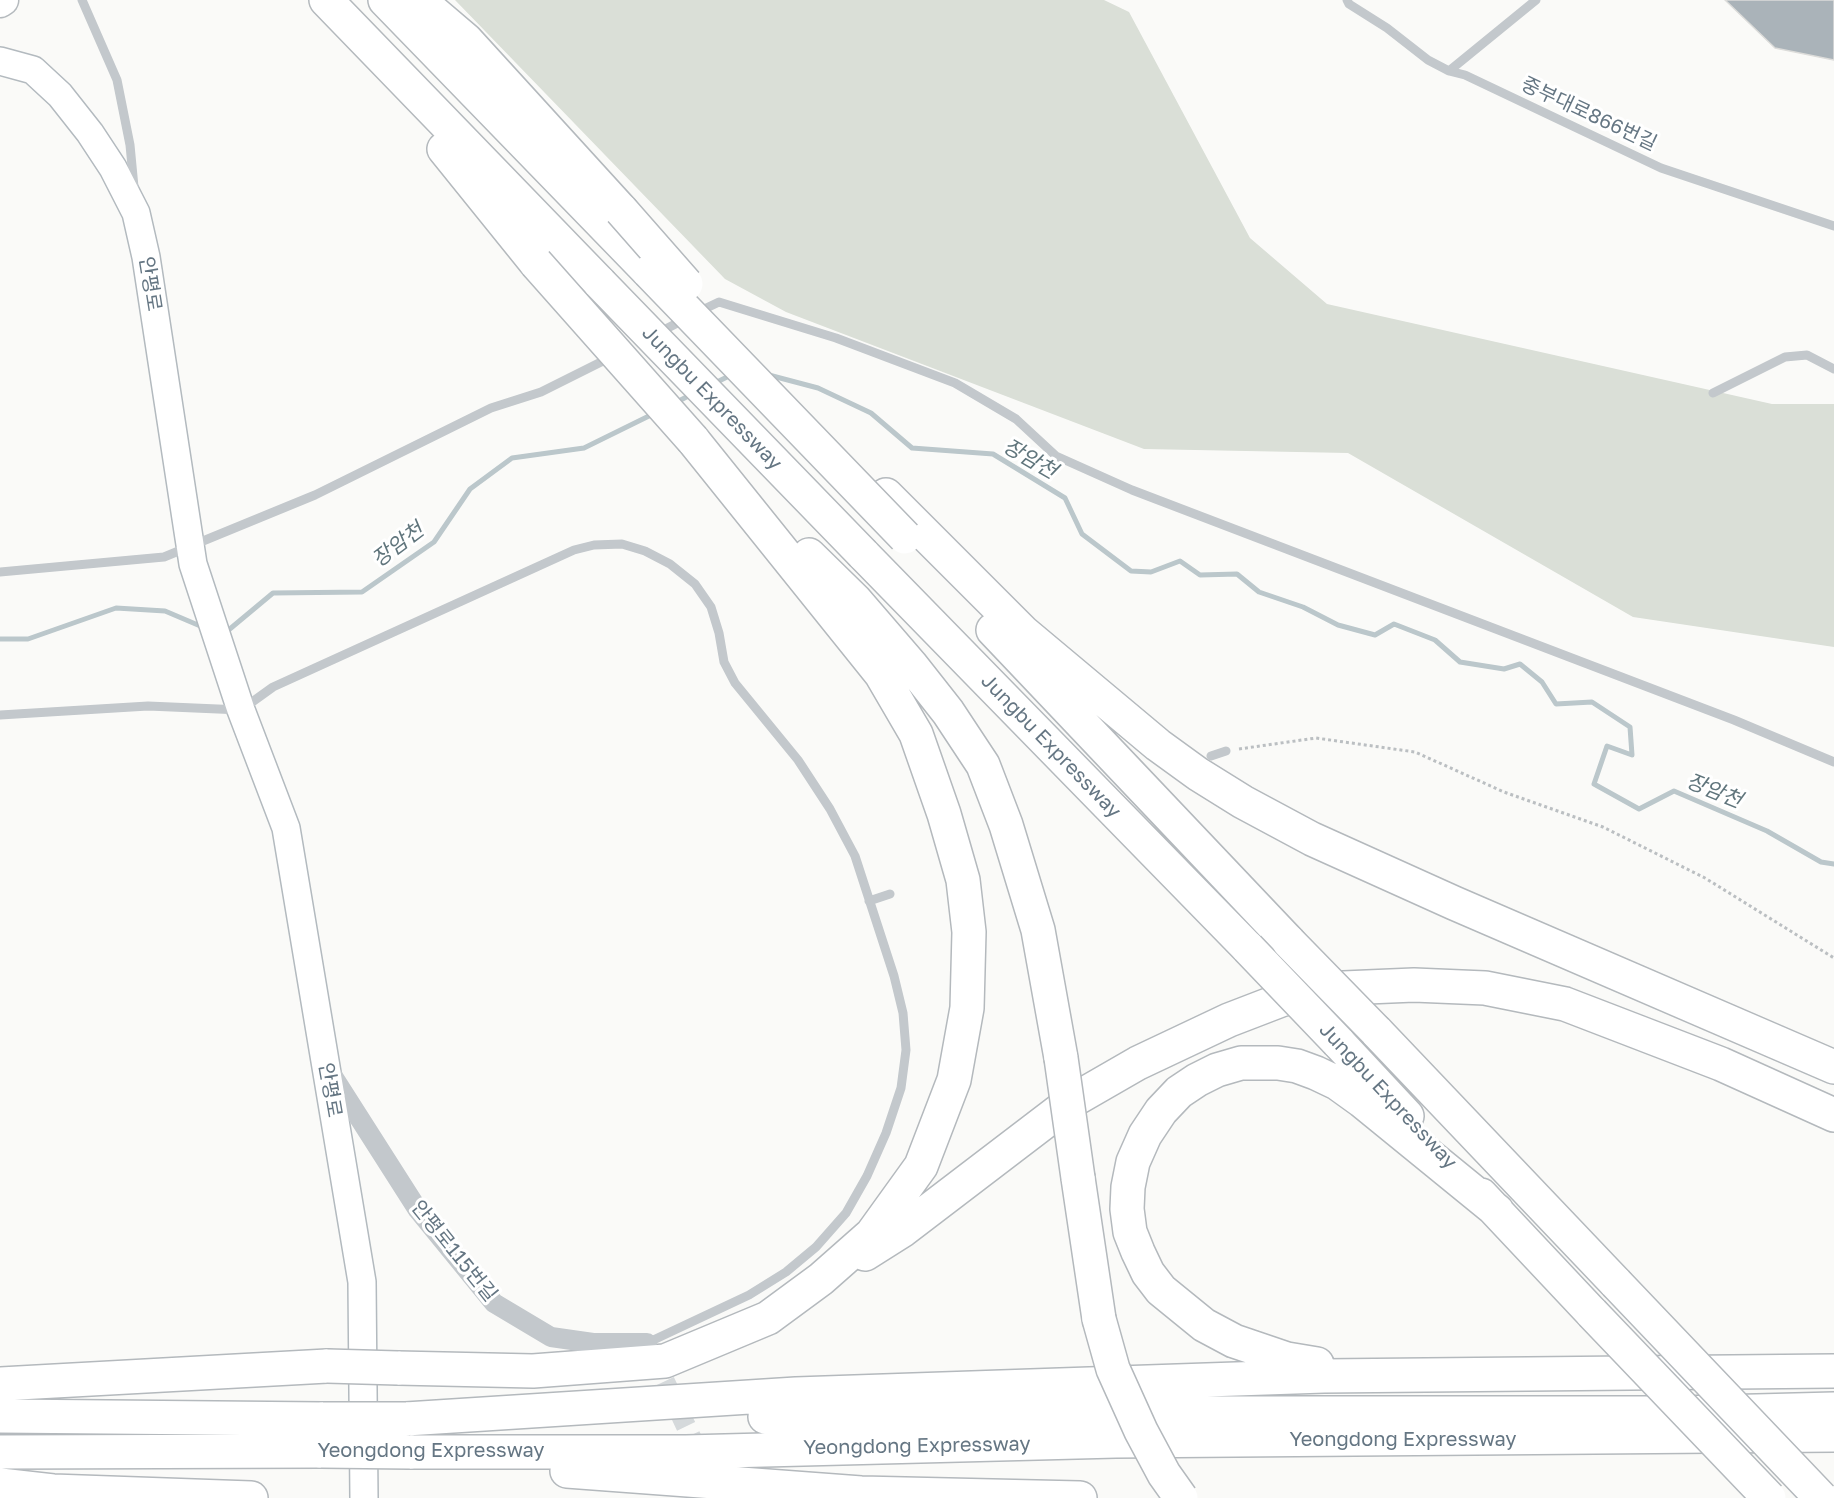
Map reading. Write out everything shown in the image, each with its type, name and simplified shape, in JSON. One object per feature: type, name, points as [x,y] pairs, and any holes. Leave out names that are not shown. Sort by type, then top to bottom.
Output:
[{"type":"highway","points":[[0,1384],[327,1366],[533,1371],[665,1361],[768,1318],[821,1279],[872,1234],[921,1166],[954,1080],[967,1008],[969,932],[963,880],[944,814],[916,734],[881,674],[693,440],[536,263],[400,94],[315,0]]},
{"type":"highway","name":"Jungbu Expressway","points":[[326,0],[1248,948],[1769,1498]]},
{"type":"highway","name":"Jungbu Expressway","points":[[385,0],[905,537],[1821,1498]]},
{"type":"highway","points":[[419,0],[466,40],[785,395],[1023,632],[1158,745],[1243,802],[1312,839],[1660,993],[1834,1067]]},
{"type":"highway","points":[[693,440],[855,600],[948,712],[983,765],[1006,825],[1038,930],[1062,1058],[1099,1319],[1113,1369],[1141,1431],[1164,1474],[1181,1498]]},
{"type":"highway","points":[[801,1294],[903,1230],[1072,1101],[1138,1063],[1228,1020],[1281,1000],[1320,989],[1414,985],[1485,988],[1565,1004],[1721,1064],[1834,1115]]},
{"type":"highway","points":[[1399,1376],[1287,1359],[1234,1341],[1204,1325],[1161,1290],[1148,1273],[1138,1252],[1130,1232],[1127,1209],[1133,1162],[1145,1135],[1161,1111],[1179,1092],[1217,1070],[1240,1063],[1257,1062],[1297,1066],[1337,1083],[1362,1101],[1497,1211]]},
{"type":"highway","points":[[406,1419],[796,1394],[1324,1376],[1834,1371]]},
{"type":"highway","name":"Yeongdong Expressway","points":[[0,1416],[528,1420],[1125,1413],[1679,1413],[1834,1409]]},
{"type":"highway","name":"Yeongdong Expressway","points":[[0,1452],[686,1452],[1116,1441],[1834,1435]]},
{"type":"highway","points":[[410,1452],[593,1474],[850,1492],[1080,1498]]},
{"type":"highway","points":[[0,1485],[53,1491],[251,1498]]},
{"type":"street","name":"안평로","points":[[0,60],[33,70],[60,95],[90,133],[113,168],[136,213],[146,257],[191,555],[238,701],[286,828],[362,1282],[364,1498]]},
{"type":"street","name":"안평로115번길","points":[[325,1064],[418,1210],[494,1304],[551,1337],[593,1343],[647,1343]]},
{"type":"lane","points":[[82,0],[117,80],[130,145],[136,213]]},
{"type":"lane","name":"중부대로866번길","points":[[1347,0],[1349,4],[1387,28],[1428,60],[1449,71],[1465,75],[1661,168],[1834,226]]},
{"type":"lane","points":[[1449,71],[1536,0]]},
{"type":"lane","points":[[645,339],[719,302],[836,338],[955,383],[1016,419],[1056,456],[1132,490],[1734,720],[1834,762]]},
{"type":"lane","points":[[0,572],[191,555],[491,408],[541,392],[624,350]]},
{"type":"lane","points":[[1713,393],[1785,357],[1807,355],[1834,369]]},
{"type":"lane","points":[[0,715],[238,701],[574,550],[594,545],[621,544],[645,551],[670,564],[695,584],[711,608],[719,633],[724,662],[729,673],[798,760],[830,809],[855,856],[894,976],[903,1013],[906,1050],[901,1088],[886,1133],[867,1176],[846,1213],[816,1247],[786,1272],[749,1295],[647,1343]]},
{"type":"lane","points":[[1211,756],[1226,751]]},
{"type":"lane","points":[[869,901],[890,894]]},
{"type":"path","points":[[1226,751],[1316,738],[1415,752],[1504,792],[1603,827],[1705,878],[1834,958]]},
{"type":"shaded area","points":[[455,0],[1104,0],[1129,12],[1250,238],[1327,304],[1772,404],[1834,404],[1834,647],[1633,617],[1348,453],[1144,449],[786,312],[725,279]]},
{"type":"building","points":[[1725,0],[1834,0],[1834,60],[1775,48]]},
{"type":"waterway","name":"장암천","points":[[765,374],[818,388],[871,413],[912,448],[993,454],[1065,498],[1082,534],[1131,571],[1151,572],[1180,561],[1200,575],[1237,574],[1259,592],[1303,607],[1338,625],[1375,635],[1394,624],[1435,640],[1460,662],[1504,669],[1520,664],[1542,682],[1556,704],[1592,702],[1630,727],[1632,755],[1607,746],[1594,784],[1639,809],[1674,791],[1767,831],[1821,862],[1834,864]]},
{"type":"waterway","name":"장암천","points":[[713,384],[731,375]]},
{"type":"waterway","name":"장암천","points":[[675,403],[694,393]]},
{"type":"waterway","name":"장암천","points":[[225,633],[273,593],[362,592],[434,542],[470,489],[512,458],[584,448],[653,414]]},
{"type":"waterway","name":"장암천","points":[[0,639],[28,639],[116,608],[165,611],[205,628]]},
{"type":"tunnel","points":[[652,1354],[701,1458]]}]
